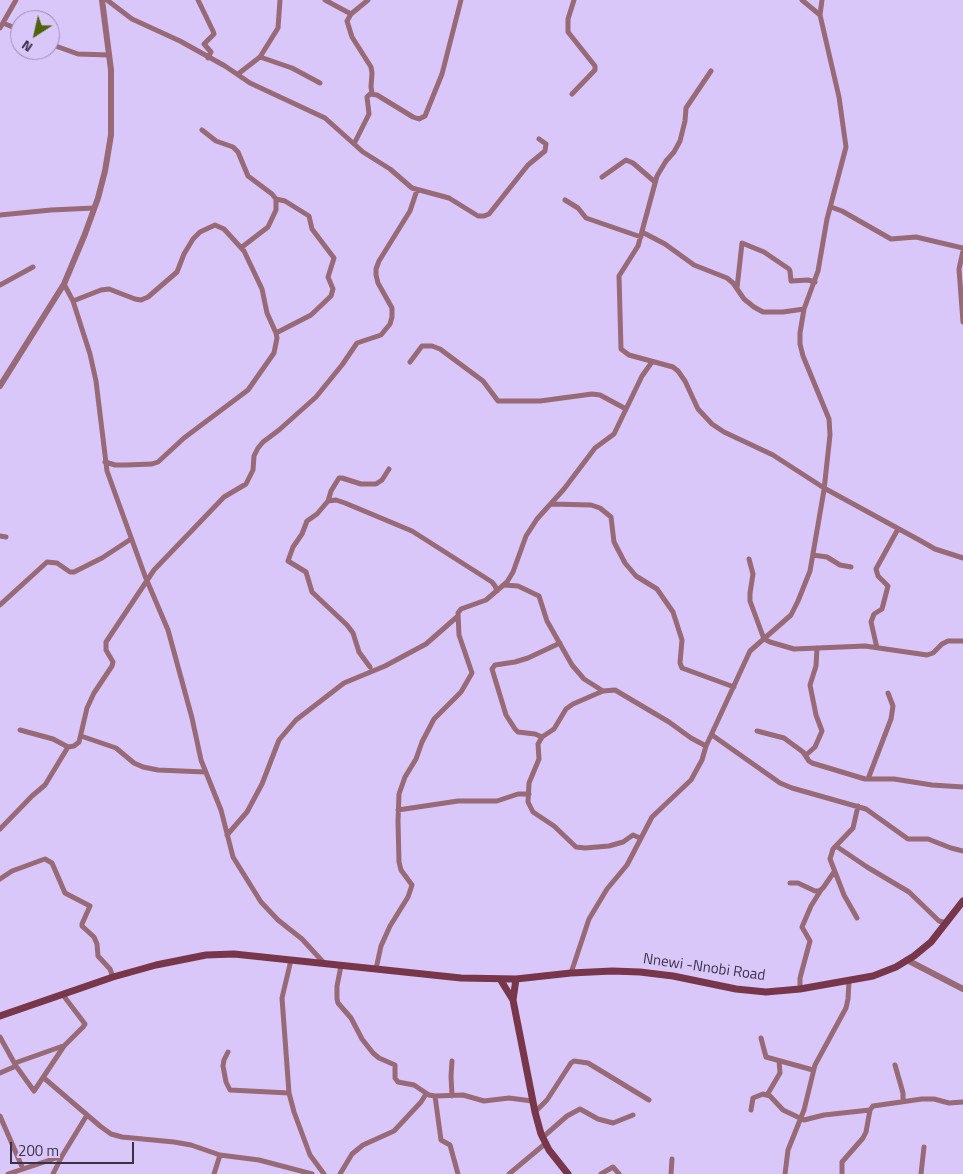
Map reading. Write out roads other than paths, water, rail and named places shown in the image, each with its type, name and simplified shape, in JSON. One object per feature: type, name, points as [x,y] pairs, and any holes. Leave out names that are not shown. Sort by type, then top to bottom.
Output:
[{"type":"main road","name":"Nnewi -Nnobi Road","points":[[0,1016],[113,976],[206,955],[234,954],[461,978],[500,980],[612,971],[673,976],[736,989],[766,992],[800,989],[873,976],[896,966],[931,942],[963,901]]},
{"type":"main road","points":[[516,979],[513,1000],[532,1101],[544,1140],[549,1150],[568,1174]]},
{"type":"main road","points":[[500,980],[513,1000]]},
{"type":"street","points":[[1,26],[16,0]]},
{"type":"street","points":[[0,386],[64,284],[94,208],[105,171],[109,152],[111,70],[102,0]]},
{"type":"street","points":[[107,0],[132,18],[180,41],[238,74],[250,83],[325,118],[354,144],[417,190],[449,198],[478,216],[487,216],[528,164],[545,151],[547,148],[546,144],[539,139]]},
{"type":"street","points":[[198,0],[214,34],[204,44],[211,52],[208,58]]},
{"type":"street","points":[[238,74],[260,57],[278,28],[280,0]]},
{"type":"street","points":[[326,0],[351,14]]},
{"type":"street","points":[[354,144],[369,114],[368,97],[372,93],[372,74],[347,22],[351,14],[368,0]]},
{"type":"street","points":[[372,93],[413,117],[422,118],[442,74],[461,0]]},
{"type":"street","points":[[572,94],[595,70],[595,66],[574,42],[568,32],[568,19],[574,0]]},
{"type":"street","points":[[802,0],[820,15]]},
{"type":"street","points":[[572,973],[588,919],[607,889],[627,865],[652,817],[691,780],[702,760],[706,746],[750,651],[791,615],[810,571],[824,488],[830,435],[829,419],[800,344],[800,333],[804,308],[815,282],[846,147],[839,97],[820,15],[822,0]]},
{"type":"street","points":[[60,48],[78,54],[109,55]]},
{"type":"street","points":[[260,57],[292,68],[320,83]]},
{"type":"street","points":[[711,71],[686,108],[680,141],[659,172],[638,246],[619,276],[621,349],[629,355],[674,367],[685,382],[698,409],[712,424],[738,440],[773,456],[824,488],[935,549],[963,558]]},
{"type":"street","points":[[202,130],[216,141],[233,147],[238,152],[248,176],[276,199],[276,210],[268,227],[242,248]]},
{"type":"street","points":[[602,177],[626,160],[633,163],[655,182]]},
{"type":"street","points":[[20,730],[53,739],[68,747],[74,746],[81,736],[87,708],[94,693],[112,666],[113,662],[106,650],[106,642],[154,570],[224,497],[246,484],[253,470],[254,456],[258,448],[316,398],[358,342],[381,335],[385,330],[392,316],[392,308],[378,283],[376,269],[410,211],[417,190]]},
{"type":"street","points":[[276,199],[285,201],[309,216],[312,229],[334,258],[328,277],[333,289],[331,296],[311,315],[276,333]]},
{"type":"street","points":[[565,200],[578,208],[586,218],[641,234],[665,244],[694,265],[727,278],[744,299],[762,312],[783,312],[804,308]]},
{"type":"street","points":[[831,207],[842,211],[891,239],[916,237],[963,250],[959,268],[963,322]]},
{"type":"street","points":[[0,216],[60,209],[94,208]]},
{"type":"street","points":[[73,301],[101,290],[109,289],[135,299],[148,298],[177,272],[184,254],[193,239],[200,232],[211,226],[219,226],[242,248],[262,289],[267,312],[276,333],[274,353],[252,385],[236,400],[184,438],[158,462],[126,465],[105,462]]},
{"type":"street","points":[[737,289],[742,243],[764,252],[789,269],[791,281],[808,280],[815,282]]},
{"type":"street","points":[[0,285],[33,267]]},
{"type":"street","points":[[64,284],[73,301],[90,354],[96,380],[107,471],[147,581],[168,630],[192,718],[200,760],[221,810],[233,857],[261,902],[278,920],[302,939],[324,964]]},
{"type":"street","points":[[410,362],[422,346],[432,346],[440,349],[477,376],[490,388],[498,401],[540,401],[592,394],[600,395],[626,409]]},
{"type":"street","points":[[228,835],[247,812],[262,784],[279,740],[296,720],[344,683],[385,666],[426,644],[458,616],[461,609],[486,600],[504,585],[513,572],[526,536],[537,519],[595,448],[614,434],[642,376],[652,362]]},
{"type":"street","points":[[370,667],[359,652],[347,625],[312,592],[306,572],[288,561],[307,521],[317,514],[328,501],[331,491],[339,478],[361,484],[376,484],[382,480],[389,469]]},
{"type":"street","points":[[328,501],[336,500],[345,503],[416,534],[492,582],[496,586],[497,591]]},
{"type":"street","points":[[551,504],[591,505],[600,508],[611,517],[614,542],[625,563],[636,576],[657,589],[673,612],[682,640],[680,663],[682,668],[734,687]]},
{"type":"street","points":[[878,648],[871,622],[874,614],[882,610],[888,586],[878,576],[876,569],[898,529]]},
{"type":"street","points":[[0,604],[47,562],[57,563],[66,570],[74,572],[102,558],[131,539]]},
{"type":"street","points":[[813,555],[827,557],[851,567]]},
{"type":"street","points":[[749,559],[753,574],[750,601],[764,639],[777,645],[794,649],[865,646],[889,651],[927,655],[933,653],[948,641],[963,642]]},
{"type":"street","points":[[504,585],[518,586],[539,596],[547,621],[576,671],[584,679],[603,691]]},
{"type":"street","points":[[376,970],[381,946],[390,926],[408,897],[412,885],[401,870],[399,794],[434,719],[461,692],[472,672],[461,644],[458,616]]},
{"type":"street","points":[[542,737],[535,734],[520,733],[514,729],[506,715],[492,668],[495,665],[528,658],[560,643]]},
{"type":"street","points":[[806,755],[814,747],[822,731],[816,715],[810,685],[816,666],[817,648]]},
{"type":"street","points":[[640,838],[633,835],[623,842],[609,846],[576,847],[554,826],[533,812],[529,805],[530,778],[539,759],[538,744],[542,737],[554,729],[566,709],[573,704],[603,691],[615,690],[706,746]]},
{"type":"street","points":[[868,779],[891,719],[893,706],[888,693]]},
{"type":"street","points":[[757,731],[784,738],[806,755],[812,763],[868,779],[894,779],[932,785],[963,786]]},
{"type":"street","points":[[81,736],[116,748],[139,765],[158,770],[205,772]]},
{"type":"street","points":[[712,736],[780,783],[866,809],[908,840],[928,839],[963,851]]},
{"type":"street","points":[[0,829],[32,796],[46,785],[68,747]]},
{"type":"street","points":[[398,810],[458,801],[498,802],[518,794],[530,794]]},
{"type":"street","points":[[857,918],[844,895],[830,859],[836,846],[853,828],[858,806]]},
{"type":"street","points":[[836,846],[909,892],[939,921],[947,923]]},
{"type":"street","points":[[0,879],[12,871],[42,860],[46,859],[52,863],[65,893],[90,906],[82,926],[94,937],[98,956],[110,969],[113,976]]},
{"type":"street","points":[[800,989],[800,978],[810,941],[802,927],[811,906],[834,872]]},
{"type":"street","points":[[790,883],[807,886],[815,891],[821,890]]},
{"type":"street","points":[[291,960],[282,998],[289,1093],[310,1154],[324,1174]]},
{"type":"street","points":[[907,960],[963,989]]},
{"type":"street","points":[[341,966],[337,986],[338,1003],[351,1018],[362,1039],[373,1053],[379,1058],[395,1065],[396,1080],[434,1096],[463,1095],[484,1101],[509,1098],[532,1101]]},
{"type":"street","points":[[785,1174],[788,1150],[801,1119],[813,1070],[820,1053],[846,1008],[849,981]]},
{"type":"street","points":[[0,1036],[16,1065],[33,1091],[35,1090],[64,1046],[85,1024],[63,995]]},
{"type":"street","points":[[761,1038],[765,1056],[813,1070]]},
{"type":"street","points":[[0,1073],[64,1046]]},
{"type":"street","points":[[228,1052],[224,1060],[224,1066],[226,1082],[230,1090],[289,1093]]},
{"type":"street","points":[[452,1061],[452,1096]]},
{"type":"street","points":[[535,1112],[554,1090],[574,1061],[588,1064],[649,1100]]},
{"type":"street","points":[[767,1095],[780,1073],[779,1061]]},
{"type":"street","points":[[895,1065],[903,1093],[903,1101]]},
{"type":"street","points":[[44,1078],[111,1134],[122,1137],[174,1142],[220,1155],[259,1160],[312,1174]]},
{"type":"street","points":[[340,1174],[352,1154],[394,1130],[421,1102],[426,1094]]},
{"type":"street","points":[[751,1110],[752,1101],[756,1096],[767,1095]]},
{"type":"street","points":[[767,1095],[781,1109],[807,1120],[824,1115],[870,1110]]},
{"type":"street","points":[[434,1096],[441,1140],[450,1145],[458,1174]]},
{"type":"street","points":[[842,1174],[842,1162],[863,1138],[870,1110],[873,1106],[903,1101],[934,1099],[949,1103],[963,1102]]},
{"type":"street","points":[[509,1174],[567,1116],[580,1109],[598,1119],[613,1123],[623,1121],[634,1115]]},
{"type":"street","points":[[53,1174],[87,1115]]},
{"type":"street","points":[[0,1116],[23,1169]]},
{"type":"street","points":[[921,1174],[924,1147]]},
{"type":"street","points":[[214,1174],[220,1155]]},
{"type":"street","points":[[8,1174],[62,1156]]},
{"type":"street","points":[[671,1174],[672,1159]]},
{"type":"street","points":[[601,1174],[613,1167],[619,1174]]}]
